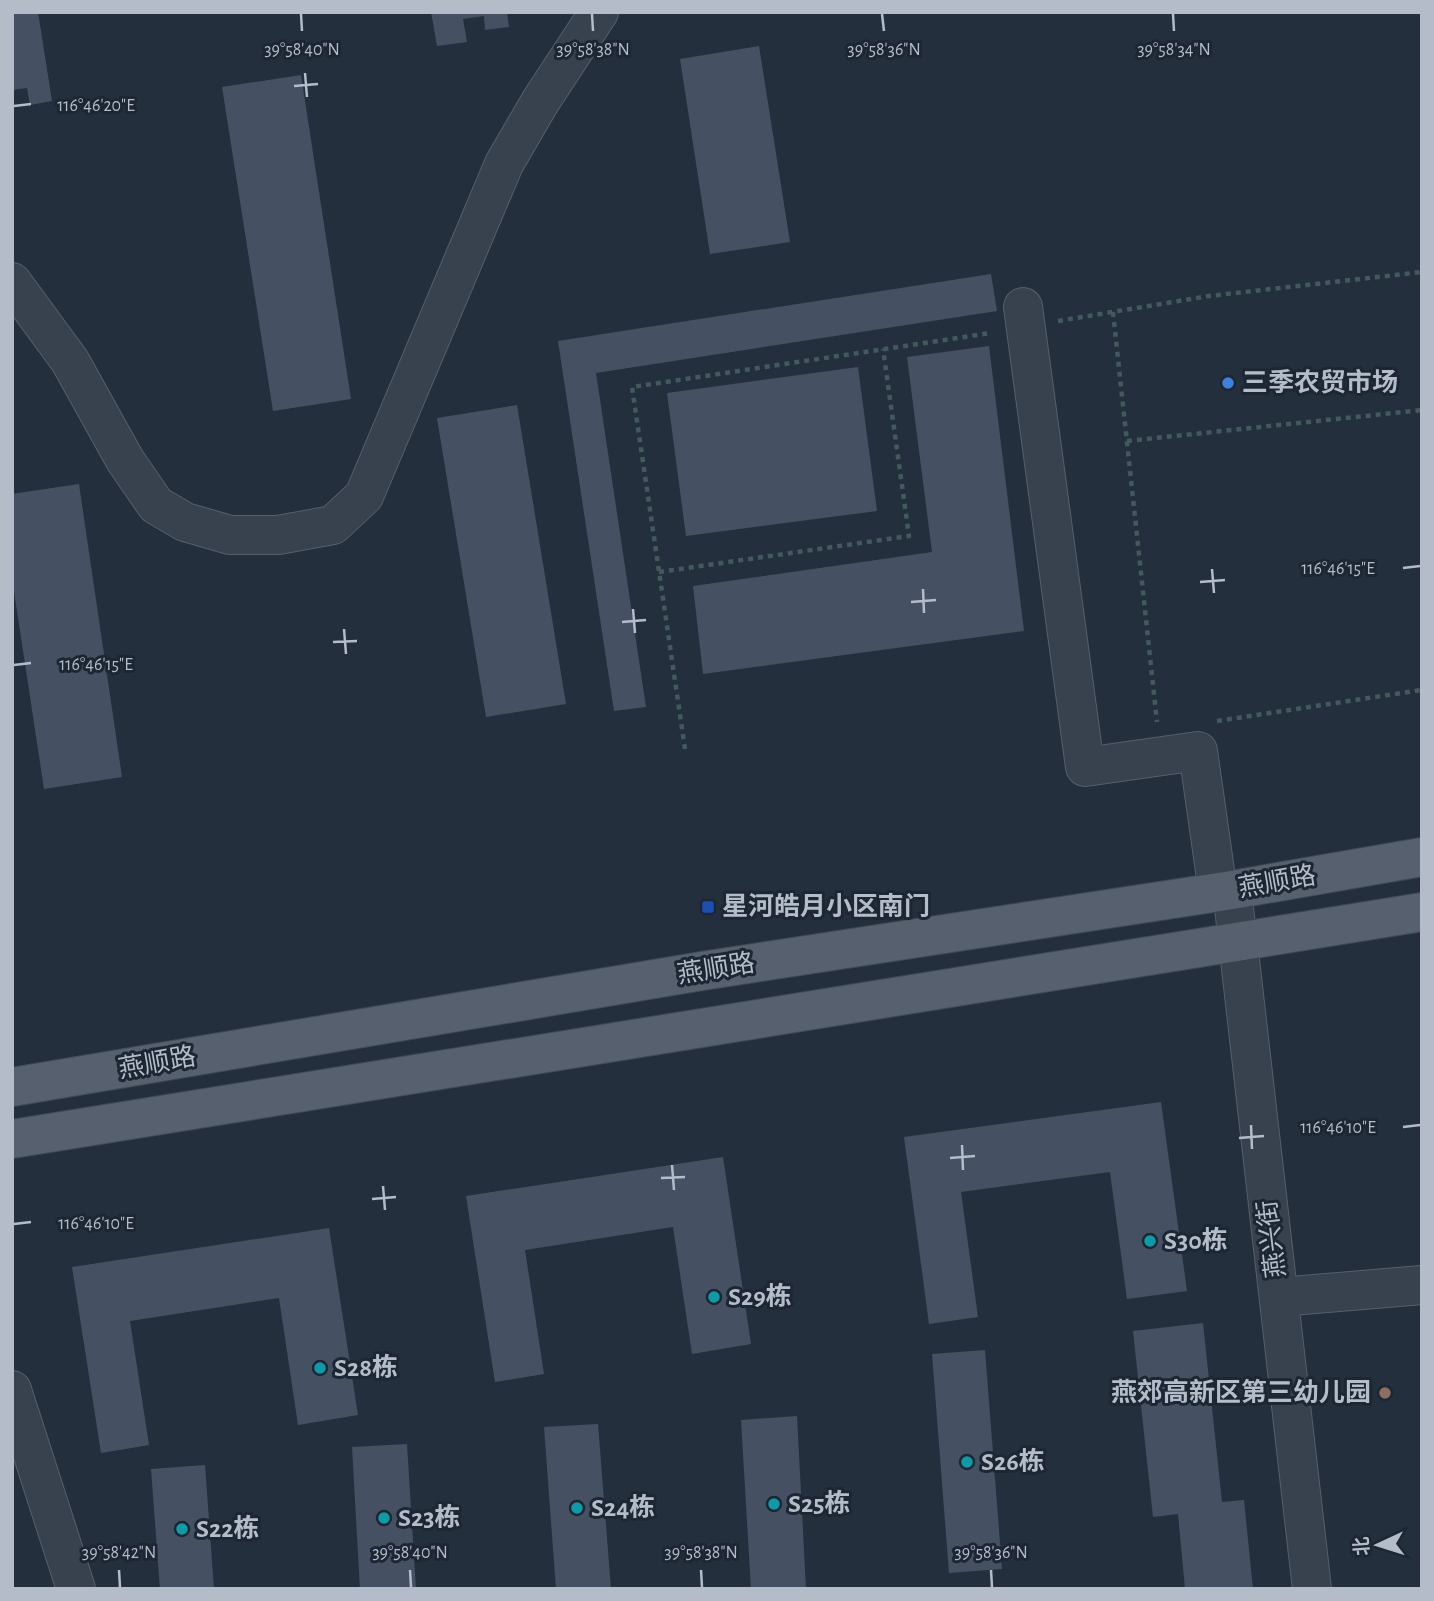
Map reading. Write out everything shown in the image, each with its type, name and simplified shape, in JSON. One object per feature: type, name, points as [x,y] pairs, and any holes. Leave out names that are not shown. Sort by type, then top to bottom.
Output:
[{"type":"main road","name":"燕顺路","points":[[12,1087],[702,971],[1225,891],[1422,857]]},
{"type":"main road","name":"燕顺路","points":[[12,1139],[1422,912]]},
{"type":"street","points":[[12,282],[69,361],[125,460],[156,505],[185,522],[230,535],[278,535],[332,525],[363,496],[504,164],[599,12]]},
{"type":"street","name":"燕兴街","points":[[1024,318],[1084,767],[1198,751],[1237,941],[1312,1589]]},
{"type":"street","points":[[1279,1297],[1422,1285]]},
{"type":"street","points":[[12,1390],[76,1589]]},
{"type":"path","points":[[685,749],[632,387],[883,349],[1024,318],[1113,312],[1209,296],[1422,272]]},
{"type":"path","points":[[1113,312],[1158,730]]},
{"type":"path","points":[[659,572],[909,536],[883,349]]},
{"type":"path","points":[[1127,441],[1422,410]]},
{"type":"path","points":[[1211,722],[1422,690]]},
{"type":"building","points":[[12,12],[38,12],[52,101],[30,105],[27,88],[12,90]]},
{"type":"building","points":[[431,12],[507,12],[509,27],[485,30],[484,16],[463,19],[467,42],[437,46]]},
{"type":"building","points":[[759,46],[790,242],[710,254],[680,59]]},
{"type":"building","points":[[301,75],[351,399],[273,411],[222,87]]},
{"type":"building","points":[[991,274],[997,311],[596,373],[646,707],[614,711],[558,341]]},
{"type":"building","points":[[989,346],[1024,631],[703,674],[693,586],[932,552],[907,357]]},
{"type":"building","points":[[858,367],[877,511],[686,536],[667,393]]},
{"type":"building","points":[[517,405],[566,704],[486,717],[437,418]]},
{"type":"building","points":[[79,484],[122,777],[44,789],[12,578],[12,494]]},
{"type":"building","name":"S30栋","points":[[1161,1102],[1187,1291],[1127,1299],[1110,1172],[961,1192],[978,1317],[929,1324],[904,1137]]},
{"type":"building","name":"S29栋","points":[[723,1157],[751,1344],[692,1354],[673,1227],[525,1250],[544,1374],[495,1382],[466,1196]]},
{"type":"building","name":"S28栋","points":[[329,1228],[358,1415],[298,1425],[279,1298],[130,1321],[149,1445],[101,1453],[72,1267]]},
{"type":"building","points":[[1203,1323],[1222,1502],[1244,1500],[1253,1589],[1185,1589],[1178,1514],[1153,1517],[1133,1331]]},
{"type":"building","name":"S26栋","points":[[985,1350],[1002,1569],[949,1573],[932,1354]]},
{"type":"building","name":"S25栋","points":[[797,1416],[806,1589],[751,1589],[741,1420]]},
{"type":"building","name":"S24栋","points":[[598,1424],[611,1589],[556,1589],[544,1427]]},
{"type":"building","name":"S23栋","points":[[407,1444],[416,1589],[360,1589],[352,1447]]},
{"type":"building","name":"S22栋","points":[[205,1465],[214,1589],[160,1589],[151,1469]]},
{"type":"place","name":"三季农贸市场","points":[[1228,383]]},
{"type":"place","name":"星河皓月小区南门","points":[[708,907]]},
{"type":"place","name":"S30栋","points":[[1150,1241]]},
{"type":"place","name":"S29栋","points":[[714,1297]]},
{"type":"place","name":"S28栋","points":[[320,1368]]},
{"type":"place","name":"燕郊高新区第三幼儿园","points":[[1385,1393]]},
{"type":"place","name":"S26栋","points":[[967,1462]]},
{"type":"place","name":"S25栋","points":[[774,1504]]},
{"type":"place","name":"S24栋","points":[[577,1508]]},
{"type":"place","name":"S23栋","points":[[384,1518]]},
{"type":"place","name":"S22栋","points":[[182,1529]]}]
